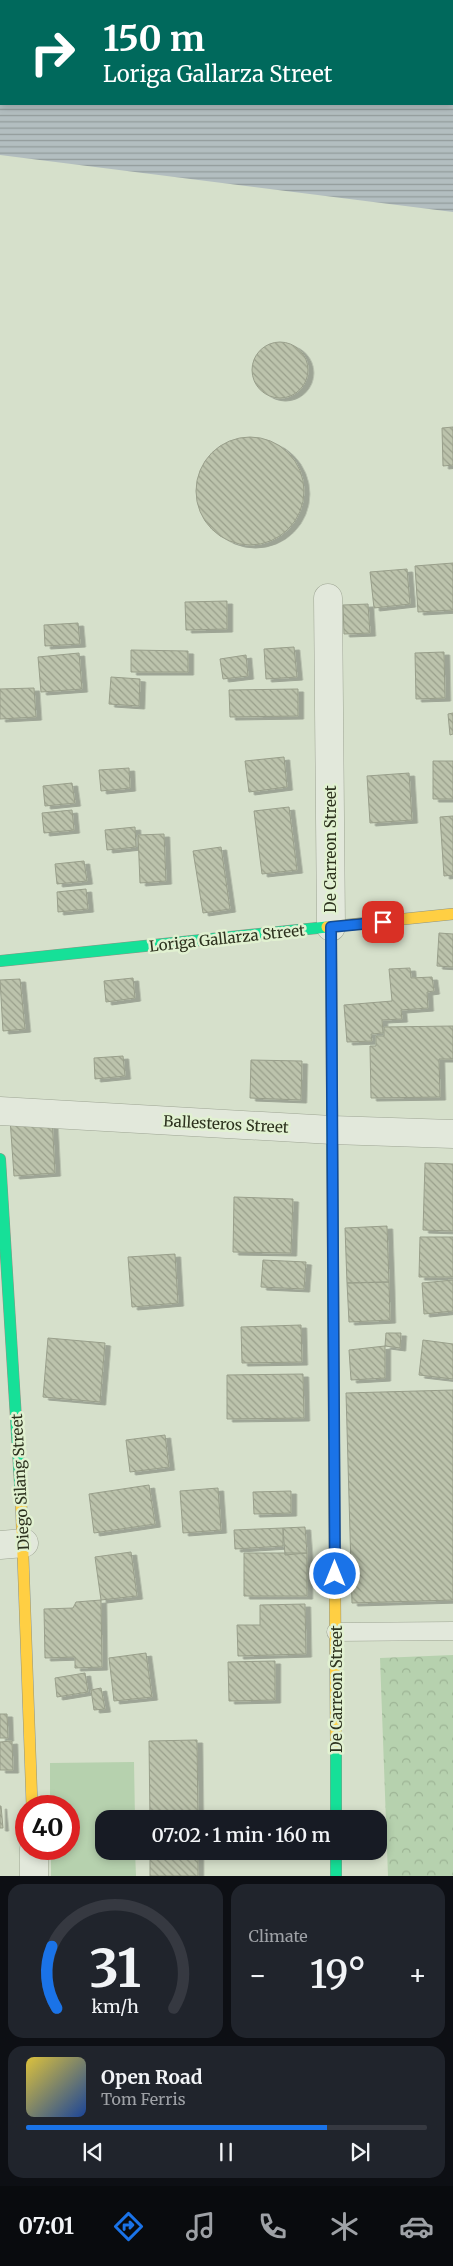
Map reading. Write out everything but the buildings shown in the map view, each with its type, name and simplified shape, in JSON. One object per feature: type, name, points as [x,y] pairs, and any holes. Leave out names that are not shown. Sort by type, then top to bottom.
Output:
[{"type":"street","name":"De Carreon Street","points":[[328,598],[336,1810]]},
{"type":"street","name":"Loriga Gallarza Street","points":[[0,961],[453,914]]},
{"type":"street","name":"Ballesteros Street","points":[[0,1111],[332,1130],[453,1134]]},
{"type":"street","name":"Diego Silang Street","points":[[0,1159],[12,1544],[31,1795]]},
{"type":"street","points":[[34,1860],[34,1876]]},
{"type":"street","points":[[336,1860],[336,1876]]},
{"type":"lane","points":[[336,1632],[453,1631]]},
{"type":"green space","points":[[453,1655],[453,1876],[388,1876],[380,1658]]},
{"type":"green space","points":[[134,1762],[135,1810],[95,1810],[95,1860],[135,1860],[136,1876],[51,1876],[51,1860],[80,1860],[80,1795],[50,1795],[50,1763]]},
{"type":"shaded area","points":[[0,105],[453,105],[453,212],[0,155]]},
{"type":"traffic: fast","points":[[0,961],[327,927]]},
{"type":"traffic: fast","points":[[331,927],[334,1441]]},
{"type":"traffic: fast","points":[[0,1159],[21,1500]]},
{"type":"traffic: fast","points":[[336,1744],[336,1810]]},
{"type":"traffic: fast","points":[[336,1860],[336,1876]]},
{"type":"traffic: slow","points":[[327,927],[453,914]]},
{"type":"traffic: slow","points":[[334,1441],[336,1744]]},
{"type":"traffic: slow","points":[[21,1500],[32,1795]]},
{"type":"route","points":[[335,1574],[331,927],[383,922]]}]
